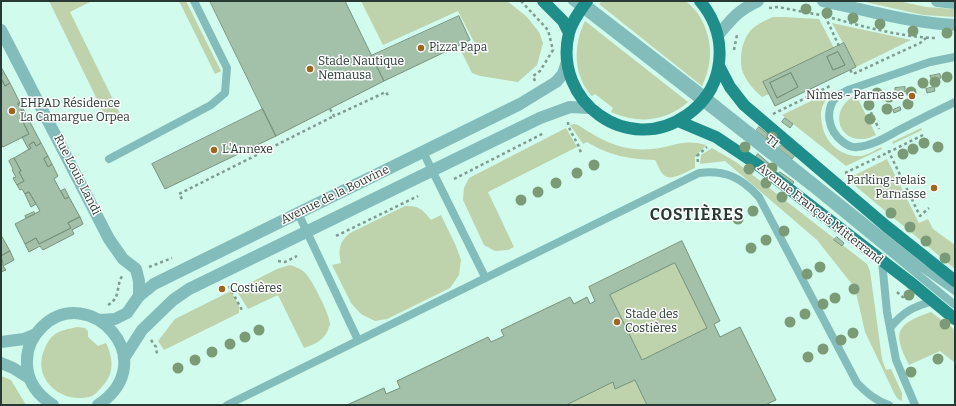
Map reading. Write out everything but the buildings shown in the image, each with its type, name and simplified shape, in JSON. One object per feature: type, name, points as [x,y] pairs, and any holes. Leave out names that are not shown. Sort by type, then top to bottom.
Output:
[{"type":"main road","points":[[543,1],[563,21],[569,33]]},
{"type":"main road","points":[[582,3],[569,33],[566,49],[567,62],[575,88],[590,108],[607,121],[627,128],[652,129],[667,126],[678,121],[705,100],[712,88],[719,66],[720,50],[718,35],[712,18],[700,1]]},
{"type":"main road","points":[[719,66],[730,87],[744,105],[886,226],[955,282]]},
{"type":"main road","name":"Avenue François Mitterrand","points":[[678,121],[716,136],[758,165],[955,319]]},
{"type":"street","points":[[718,35],[734,16],[744,8],[758,1]]},
{"type":"street","points":[[823,1],[907,20],[955,25]]},
{"type":"street","points":[[937,1],[955,3]]},
{"type":"street","name":"Rue Louis Landi","points":[[1,30],[109,239],[123,259],[136,269],[139,281],[139,296]]},
{"type":"street","name":"Avenue de la Bouvine","points":[[99,320],[115,319],[127,313],[139,296],[154,284],[520,104],[556,82],[563,74],[567,62]]},
{"type":"street","name":"Avenue de la Bouvine","points":[[124,358],[142,330],[173,300],[189,289],[552,113],[570,107],[590,108]]},
{"type":"street","points":[[52,405],[35,390],[29,378],[27,355],[30,344],[36,334],[46,324],[58,317],[72,314],[86,315],[99,320],[112,330],[120,343],[124,358],[123,373],[118,386],[108,398],[98,405]]},
{"type":"street","points":[[1,342],[24,339],[36,334]]},
{"type":"street","points":[[1,363],[13,368],[29,378]]},
{"type":"lane","points":[[109,159],[210,105],[225,93],[226,68],[194,1]]},
{"type":"lane","name":"T1","points":[[582,3],[705,100],[955,291]]},
{"type":"lane","points":[[955,57],[930,62],[848,90],[838,95],[829,112],[829,120],[836,136],[848,146],[855,148],[866,146],[883,139],[955,102]]},
{"type":"lane","name":"T1","points":[[705,100],[884,245],[955,305]]},
{"type":"lane","points":[[422,152],[485,277]]},
{"type":"lane","points":[[227,405],[699,173],[713,171],[739,179],[750,187],[759,197],[857,383],[867,393],[889,405]]},
{"type":"lane","points":[[298,213],[358,340]]},
{"type":"lane","points":[[882,261],[886,306],[896,360],[915,405]]},
{"type":"lane","points":[[890,328],[899,317],[907,311],[914,307],[933,301]]},
{"type":"path","points":[[521,1],[548,30],[553,50],[540,71],[533,76],[536,83]]},
{"type":"path","points":[[825,16],[839,46]]},
{"type":"path","points":[[734,56],[735,39],[738,32]]},
{"type":"path","points":[[852,74],[920,43],[926,38]]},
{"type":"path","points":[[850,70],[855,80]]},
{"type":"path","points":[[530,85],[540,80]]},
{"type":"path","points":[[771,115],[832,84]]},
{"type":"path","points":[[182,199],[179,194],[334,116],[386,92],[389,97]]},
{"type":"path","points":[[861,92],[880,132]]},
{"type":"path","points":[[330,109],[334,116]]},
{"type":"path","points":[[568,122],[568,126],[579,145],[581,154]]},
{"type":"path","points":[[564,124],[568,122],[575,122]]},
{"type":"path","points":[[454,179],[547,132]]},
{"type":"path","points":[[845,172],[923,135]]},
{"type":"path","points":[[699,173],[697,156],[711,142]]},
{"type":"path","points":[[886,144],[920,216],[929,208]]},
{"type":"path","points":[[336,236],[418,196]]},
{"type":"path","points":[[229,286],[243,312]]},
{"type":"path","points":[[896,292],[908,301]]},
{"type":"path","points":[[149,338],[156,347],[157,354]]},
{"type":"green space","points":[[49,1],[92,1],[70,12],[122,118],[109,124]]},
{"type":"green space","points":[[179,1],[186,1],[221,71],[215,74]]},
{"type":"green space","points":[[361,1],[507,1],[526,16],[539,32],[543,43],[537,65],[518,82],[480,76],[472,73],[460,49],[474,42],[458,11],[383,45]]},
{"type":"green space","points":[[602,1],[686,1],[700,17],[709,43],[710,60],[706,78],[702,86],[599,4]]},
{"type":"green space","points":[[861,1],[898,1],[926,7],[955,9],[955,17],[923,15]]},
{"type":"green space","points":[[773,17],[819,19],[834,48],[769,94],[762,97],[751,86],[743,73],[741,53],[750,31],[759,24]]},
{"type":"green space","points":[[585,21],[688,102],[670,114],[651,119],[631,118],[611,112],[613,108],[595,94],[592,96],[581,79],[578,70],[578,40]]},
{"type":"green space","points":[[832,23],[911,40],[856,67]]},
{"type":"green space","points":[[834,90],[826,99],[821,112],[824,131],[830,143],[835,148],[854,156],[869,154],[881,147],[882,149],[846,166],[782,115]]},
{"type":"green space","points":[[856,95],[876,135],[864,139],[854,138],[846,134],[841,128],[839,120],[841,111],[846,102]]},
{"type":"green space","points":[[574,124],[612,144],[631,149],[652,149],[691,142],[706,145],[695,157],[695,168],[680,175],[668,177],[662,173],[655,160],[620,156],[604,151],[587,142],[583,144],[570,125]]},
{"type":"green space","points":[[566,128],[577,147],[488,192],[514,247],[508,250],[495,251],[484,245],[463,200],[464,188],[469,178]]},
{"type":"green space","points":[[921,128],[922,130],[893,144],[892,142]]},
{"type":"green space","points":[[712,148],[736,162],[867,264],[870,271],[882,359],[886,370],[891,369],[902,393],[902,401],[895,395],[865,332],[855,288],[817,240],[725,161],[700,164],[701,155]]},
{"type":"green space","points":[[887,159],[919,223],[928,219],[933,229],[955,245],[955,269],[847,179]]},
{"type":"green space","points":[[405,206],[420,209],[431,220],[441,215],[461,260],[459,275],[450,288],[387,319],[375,321],[361,314],[351,303],[332,265],[341,263],[340,246],[346,236]]},
{"type":"green space","name":"Stade des Costières","points":[[682,241],[720,321],[714,324],[720,337],[740,327],[776,400],[765,405],[347,405],[384,388],[386,394],[400,388],[397,381],[488,337],[491,342],[504,337],[501,330],[570,297],[574,303],[587,297],[591,304],[595,301],[589,287]]},
{"type":"green space","points":[[290,265],[301,269],[309,278],[324,306],[330,324],[326,334],[321,339],[304,348],[278,295],[248,309],[236,290],[277,269]]},
{"type":"green space","points":[[231,291],[239,306],[239,313],[164,350],[158,341],[175,319]]},
{"type":"green space","points":[[931,312],[955,330],[955,363],[940,351],[909,365],[900,344],[900,331],[904,325],[910,321]]},
{"type":"green space","points":[[77,327],[85,328],[88,331],[88,337],[98,346],[106,343],[112,363],[108,378],[100,389],[92,396],[81,398],[70,397],[60,393],[52,387],[45,379],[41,359],[48,342],[54,335]]},
{"type":"green space","points":[[1,376],[11,380],[26,405],[1,405]]},
{"type":"place","name":"Pizza Papa","points":[[421,48]]},
{"type":"place","name":"Stade Nautique Nemausa","points":[[310,69]]},
{"type":"place","name":"Nîmes - Parnasse","points":[[912,96]]},
{"type":"place","name":"EHPAD Résidence La Camargue Orpea","points":[[12,111]]},
{"type":"place","name":"L'Annexe","points":[[214,150]]},
{"type":"place","name":"Parking-relais Parnasse","points":[[934,188]]},
{"type":"place","name":"Costières","points":[[222,289]]},
{"type":"place","name":"Stade des Costières","points":[[617,322]]},
{"type":"district","name":"COSTIÈRES","points":[[697,216]]}]
